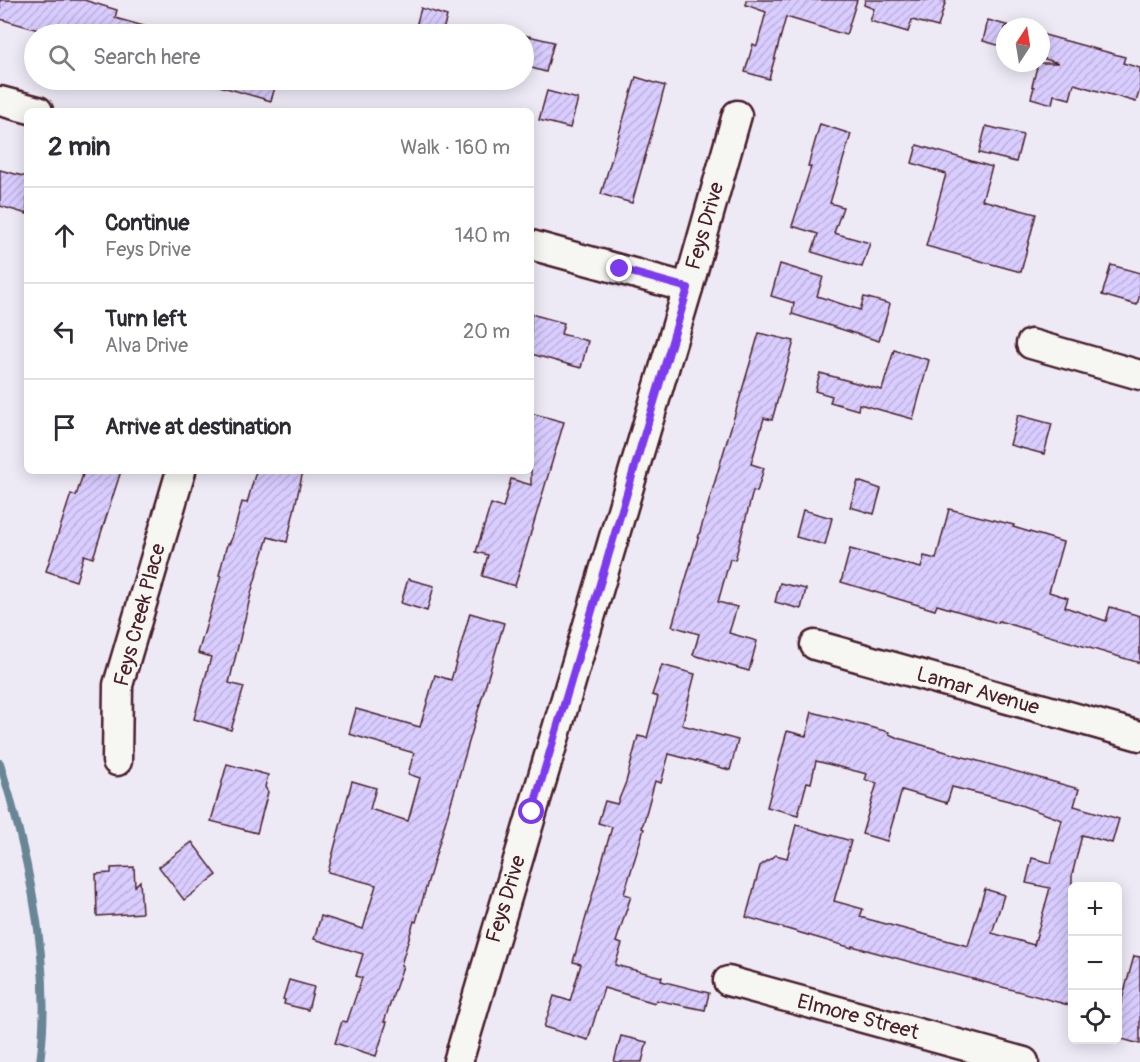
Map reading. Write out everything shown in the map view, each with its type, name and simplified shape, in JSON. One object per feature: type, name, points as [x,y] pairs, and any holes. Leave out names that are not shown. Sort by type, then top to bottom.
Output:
[{"type":"street","points":[[0,101],[27,108]]},
{"type":"street","name":"Feys Drive","points":[[458,1062],[688,288],[737,115]]},
{"type":"street","points":[[534,246],[688,288]]},
{"type":"street","points":[[1031,344],[1140,375]]},
{"type":"street","name":"Feys Creek Place","points":[[117,761],[118,685],[180,474]]},
{"type":"street","name":"Lamar Avenue","points":[[815,645],[1140,736]]},
{"type":"street","name":"Elmore Street","points":[[728,981],[1024,1062]]},
{"type":"building","points":[[0,0],[84,0],[117,10],[115,18],[137,24],[24,24],[24,26],[0,19]]},
{"type":"building","points":[[746,0],[857,0],[846,35],[786,17],[769,79],[745,72],[753,44],[757,46],[766,12],[746,5]]},
{"type":"building","points":[[865,0],[946,0],[938,27],[912,20],[908,32],[870,21],[874,9],[864,5]]},
{"type":"building","points":[[421,8],[447,16],[445,24],[417,24]]},
{"type":"building","points":[[988,20],[996,22],[996,45],[983,41]]},
{"type":"building","points":[[1050,36],[1125,57],[1123,63],[1140,68],[1140,89],[1136,102],[1074,84],[1070,99],[1054,95],[1052,104],[1031,98],[1036,72],[1050,72],[1050,63],[1059,63],[1050,60]]},
{"type":"building","points":[[534,37],[554,42],[546,72],[534,69]]},
{"type":"building","points":[[636,77],[665,86],[632,203],[601,194]]},
{"type":"building","points":[[233,90],[274,90],[271,101]]},
{"type":"building","points":[[547,91],[578,99],[570,128],[539,120]]},
{"type":"building","points":[[820,124],[851,134],[830,203],[843,207],[834,233],[870,243],[862,267],[812,252],[818,234],[792,226],[811,167],[808,166]]},
{"type":"building","points":[[986,126],[1023,135],[1016,162],[979,153]]},
{"type":"building","points":[[917,145],[992,167],[982,200],[1036,214],[1021,272],[926,246],[946,174],[912,163]]},
{"type":"building","points":[[0,170],[24,176],[24,213],[0,206]]},
{"type":"building","points":[[780,264],[823,277],[817,296],[860,310],[864,297],[890,304],[879,341],[792,314],[794,303],[771,296]]},
{"type":"building","points":[[1111,265],[1140,273],[1140,294],[1137,305],[1102,295]]},
{"type":"building","points":[[534,315],[564,323],[561,334],[588,341],[581,368],[534,355]]},
{"type":"building","points":[[759,333],[794,341],[772,420],[764,418],[751,464],[764,468],[757,492],[753,491],[735,560],[730,559],[718,602],[737,607],[729,633],[757,641],[749,671],[693,655],[699,634],[672,626]]},
{"type":"building","points":[[894,350],[929,360],[913,419],[859,404],[858,410],[830,402],[832,396],[815,391],[820,373],[882,390]]},
{"type":"building","points":[[534,414],[564,422],[515,586],[482,576],[488,555],[476,552],[491,504],[503,508],[511,479],[531,485],[531,474],[534,474]]},
{"type":"building","points":[[1018,415],[1052,424],[1044,454],[1010,445]]},
{"type":"building","points":[[83,474],[120,474],[93,558],[84,555],[76,581],[46,571],[71,494],[76,496]]},
{"type":"building","points":[[255,474],[302,474],[287,542],[268,537],[252,590],[229,683],[244,687],[231,730],[194,719],[211,657],[198,653],[221,576],[219,575],[227,544],[232,538],[242,502],[247,503]]},
{"type":"building","points":[[858,481],[881,489],[874,514],[850,507]]},
{"type":"building","points":[[949,509],[1014,525],[1013,527],[1063,542],[1049,592],[1068,598],[1065,607],[1106,621],[1110,607],[1140,616],[1140,663],[999,621],[998,623],[937,605],[935,610],[841,582],[850,549],[921,568],[924,556],[936,559]]},
{"type":"building","points":[[803,510],[832,518],[825,545],[796,537]]},
{"type":"building","points":[[408,579],[434,586],[427,611],[401,603]]},
{"type":"building","points":[[780,583],[806,589],[801,609],[775,602]]},
{"type":"building","points":[[470,613],[504,623],[416,922],[414,921],[401,965],[403,966],[384,1022],[387,1022],[376,1056],[335,1043],[342,1021],[347,1022],[362,978],[356,976],[363,954],[314,939],[321,916],[363,929],[376,885],[328,872],[352,781],[376,788],[370,809],[408,821],[420,778],[408,774],[414,753],[349,734],[356,709],[420,727],[435,675],[451,680]]},
{"type":"building","points":[[662,665],[695,674],[682,725],[738,740],[730,770],[669,754],[661,783],[655,781],[642,828],[644,829],[624,894],[631,896],[616,942],[622,944],[615,965],[662,977],[661,981],[709,993],[705,1010],[656,1000],[655,1003],[604,988],[588,1040],[544,1027],[554,996],[570,1001],[581,964],[573,962],[612,827],[598,823],[605,801],[617,804],[626,782],[638,736],[647,738],[658,697],[652,695]]},
{"type":"building","points":[[812,712],[889,732],[898,738],[1079,789],[1074,806],[1119,819],[1112,843],[1082,835],[1072,882],[1068,882],[1068,1005],[852,946],[852,948],[746,917],[760,866],[776,855],[787,858],[796,825],[851,841],[834,901],[863,909],[860,917],[968,946],[985,889],[1004,895],[992,933],[1034,945],[1050,888],[1026,883],[1032,858],[1051,863],[1062,820],[1009,801],[952,787],[947,803],[902,790],[887,841],[862,834],[877,783],[865,780],[867,774],[816,761],[811,783],[807,782],[798,815],[767,807],[787,731],[806,736]]},
{"type":"building","points":[[227,764],[268,775],[265,787],[268,792],[257,833],[211,821]]},
{"type":"building","points":[[192,842],[217,875],[184,900],[159,867]]},
{"type":"building","points":[[134,867],[135,886],[140,881],[142,913],[97,916],[96,874],[111,873],[111,868]]},
{"type":"building","points":[[1134,956],[1140,957],[1140,1044],[1122,1039],[1122,1000]]},
{"type":"building","points":[[289,980],[314,987],[308,1010],[284,1004],[283,999]]},
{"type":"building","points":[[621,1036],[647,1042],[642,1062],[614,1062]]},
{"type":"waterway","points":[[0,763],[20,835],[35,911],[43,988],[40,1062]]},
{"type":"route","points":[[532,812],[688,288],[620,269]]}]
